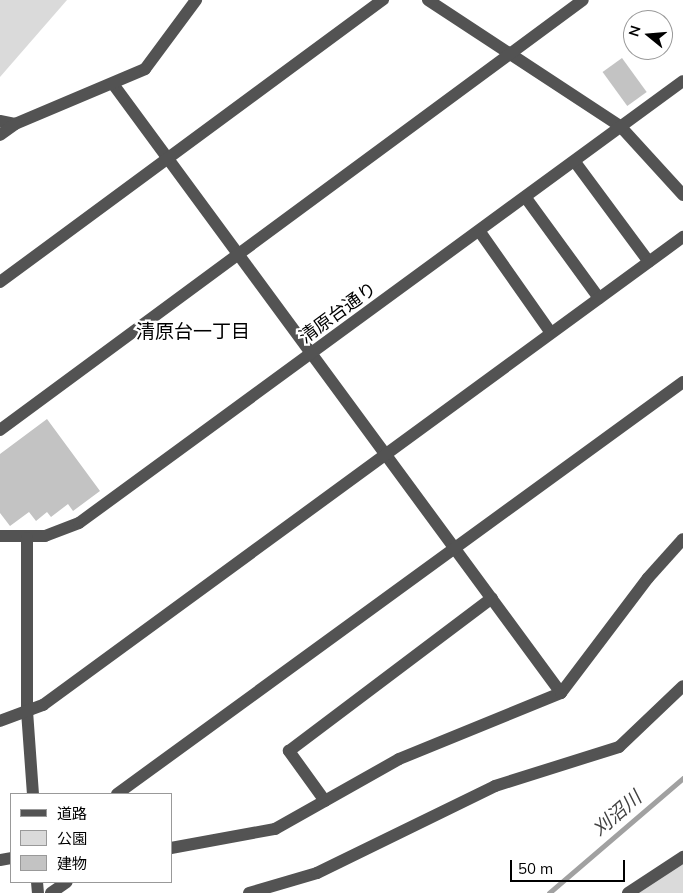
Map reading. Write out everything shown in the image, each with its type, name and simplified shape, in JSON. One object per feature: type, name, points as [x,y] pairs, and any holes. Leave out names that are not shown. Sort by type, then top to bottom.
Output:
[{"type":"street","points":[[0,135],[15,124],[113,84],[145,68],[196,0]]},
{"type":"street","points":[[0,282],[383,0]]},
{"type":"street","points":[[428,0],[621,127],[683,196]]},
{"type":"street","points":[[0,430],[583,0]]},
{"type":"street","name":"清原台通り","points":[[0,536],[27,538],[79,524],[683,82]]},
{"type":"street","points":[[113,84],[240,252],[561,693]]},
{"type":"street","points":[[0,121],[15,124]]},
{"type":"street","points":[[575,162],[650,262]]},
{"type":"street","points":[[526,198],[599,298]]},
{"type":"street","points":[[480,232],[551,334]]},
{"type":"street","points":[[0,721],[27,711],[88,673],[387,452],[683,237]]},
{"type":"street","points":[[118,793],[683,382]]},
{"type":"street","points":[[27,538],[27,711],[33,793]]},
{"type":"street","points":[[172,848],[258,834],[325,801],[399,758],[561,693],[683,539]]},
{"type":"street","points":[[325,801],[289,751],[492,598]]},
{"type":"street","points":[[250,893],[317,873],[496,786],[620,747],[683,686]]},
{"type":"street","points":[[628,893],[683,857]]},
{"type":"street","points":[[50,893],[65,883]]},
{"type":"green space","points":[[0,0],[67,0],[0,77]]},
{"type":"green space","points":[[683,861],[683,893],[636,893]]},
{"type":"building","points":[[622,58],[647,92],[627,106],[603,72]]},
{"type":"building","points":[[47,419],[100,491],[73,511],[68,504],[51,517],[47,512],[36,521],[29,512],[10,526],[0,513],[0,454]]},
{"type":"waterway","name":"刈沼川","points":[[549,893],[683,778]]},
{"type":"district","name":"清原台一丁目","points":[[193,332]]}]
